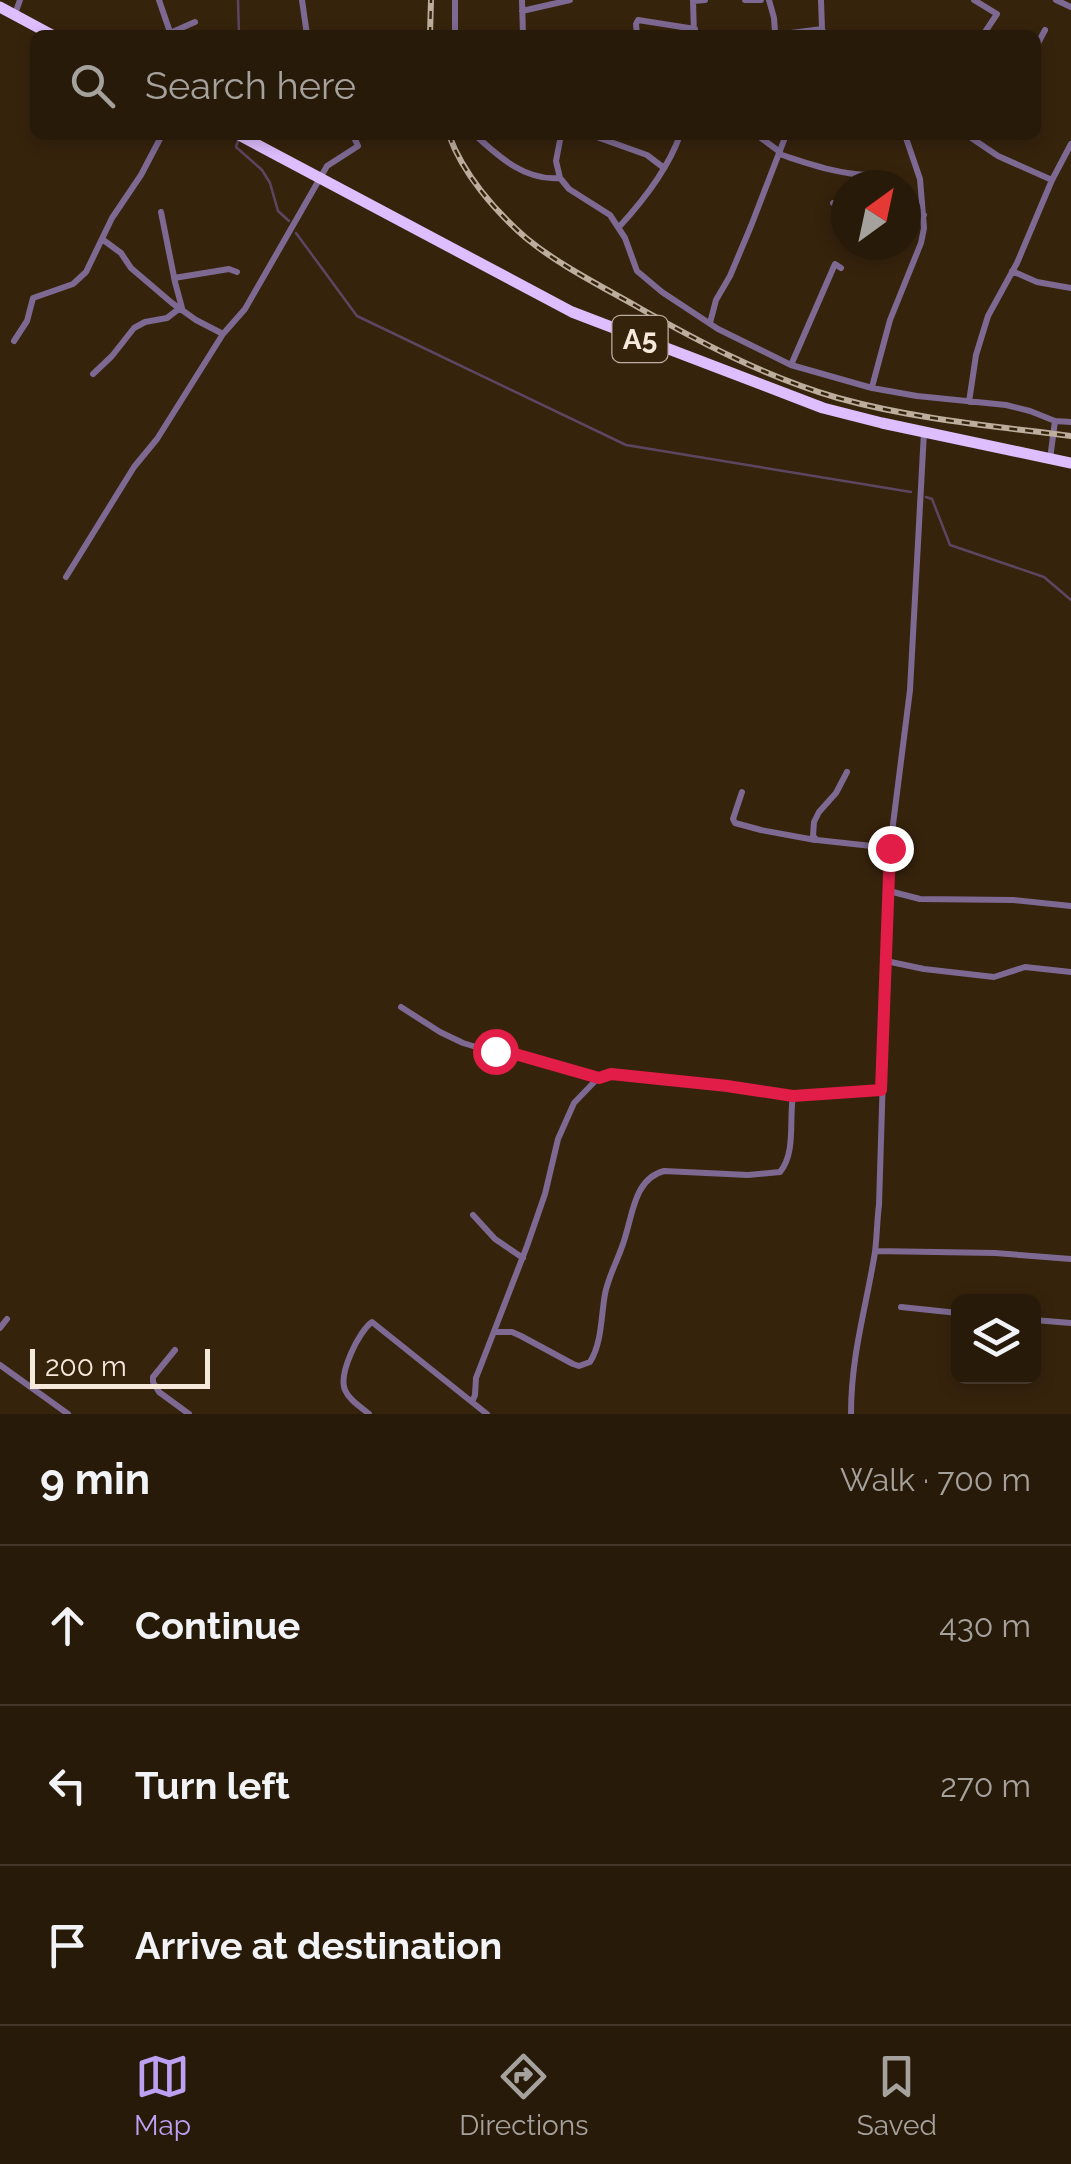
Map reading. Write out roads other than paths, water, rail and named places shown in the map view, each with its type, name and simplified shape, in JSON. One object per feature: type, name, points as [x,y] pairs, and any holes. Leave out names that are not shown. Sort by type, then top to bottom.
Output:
[{"type":"highway","points":[[0,8],[43,30]]},
{"type":"highway","name":"A5","points":[[249,140],[572,312],[823,408],[1071,463]]},
{"type":"street","points":[[15,15],[20,0]]},
{"type":"street","points":[[160,0],[169,30]]},
{"type":"street","points":[[302,0],[306,30]]},
{"type":"street","points":[[455,0],[456,30]]},
{"type":"street","points":[[522,0],[523,30]]},
{"type":"street","points":[[522,11],[570,0]]},
{"type":"street","points":[[694,30],[693,1],[705,0]]},
{"type":"street","points":[[745,0],[765,0],[772,5],[775,30]]},
{"type":"street","points":[[822,0],[823,30]]},
{"type":"street","points":[[974,0],[997,14],[986,30]]},
{"type":"street","points":[[1056,0],[1071,7]]},
{"type":"street","points":[[637,30],[638,20],[685,30]]},
{"type":"street","points":[[178,30],[195,22]]},
{"type":"street","points":[[1041,38],[1045,30]]},
{"type":"street","points":[[14,341],[28,321],[31,300],[81,277],[160,140]]},
{"type":"street","points":[[66,577],[134,467],[157,439],[223,334],[245,309],[319,178],[331,162],[356,148],[356,140]]},
{"type":"street","points":[[481,140],[528,175],[560,178]]},
{"type":"street","points":[[560,140],[556,161],[560,178],[569,189],[610,214],[638,271],[710,323],[791,365],[872,388],[1006,405],[1071,422]]},
{"type":"street","points":[[620,140],[664,168]]},
{"type":"street","points":[[619,227],[664,168],[678,140]]},
{"type":"street","points":[[764,140],[780,153],[831,171]]},
{"type":"street","points":[[710,323],[716,300],[737,259],[784,140]]},
{"type":"street","points":[[872,388],[890,320],[921,243],[924,215],[916,165],[907,140]]},
{"type":"street","points":[[981,140],[1025,170],[1052,180]]},
{"type":"street","points":[[968,402],[988,316],[1071,144]]},
{"type":"street","points":[[162,212],[181,309]]},
{"type":"street","points":[[102,239],[181,309],[223,334]]},
{"type":"street","points":[[791,365],[834,264],[841,268]]},
{"type":"street","points":[[174,278],[228,269],[237,272]]},
{"type":"street","points":[[1012,272],[1071,288]]},
{"type":"street","points":[[92,374],[134,328],[167,318],[181,309]]},
{"type":"street","points":[[1050,459],[1056,420]]},
{"type":"street","points":[[851,1414],[853,1361],[875,1251],[890,848],[910,690],[924,431]]},
{"type":"street","points":[[817,840],[813,836],[814,822],[847,772]]},
{"type":"street","points":[[742,792],[735,823],[817,840],[890,848]]},
{"type":"street","points":[[889,891],[920,898],[1071,906]]},
{"type":"street","points":[[886,961],[994,977],[1025,968],[1071,972]]},
{"type":"street","points":[[401,1008],[463,1043],[599,1078]]},
{"type":"street","points":[[472,1402],[476,1378],[545,1194],[558,1139],[574,1103],[599,1078],[611,1074],[793,1096],[881,1090]]},
{"type":"street","points":[[494,1332],[512,1332],[573,1364],[590,1362],[606,1290],[636,1198],[648,1178],[664,1171],[748,1175],[780,1172],[787,1162],[793,1096]]},
{"type":"street","points":[[473,1215],[495,1239],[522,1258]]},
{"type":"street","points":[[875,1251],[1071,1259]]},
{"type":"street","points":[[900,1307],[951,1312]]},
{"type":"street","points":[[0,1328],[7,1319]]},
{"type":"street","points":[[1041,1321],[1071,1323]]},
{"type":"street","points":[[369,1414],[344,1389],[344,1378],[359,1336],[372,1322],[487,1414]]},
{"type":"street","points":[[175,1350],[152,1382],[188,1414]]},
{"type":"street","points":[[0,1365],[68,1414]]},
{"type":"waterway","points":[[238,0],[239,30]]},
{"type":"waterway","points":[[238,141],[236,147],[262,170],[278,211],[289,221]]},
{"type":"waterway","points":[[296,233],[357,316],[626,445],[911,492]]},
{"type":"waterway","points":[[926,497],[932,499],[950,545],[1044,577],[1071,600]]},
{"type":"railway","points":[[430,30],[431,0]]},
{"type":"railway","points":[[451,140],[481,191],[526,238],[580,274],[734,358],[811,390],[867,405],[1071,436]]}]
